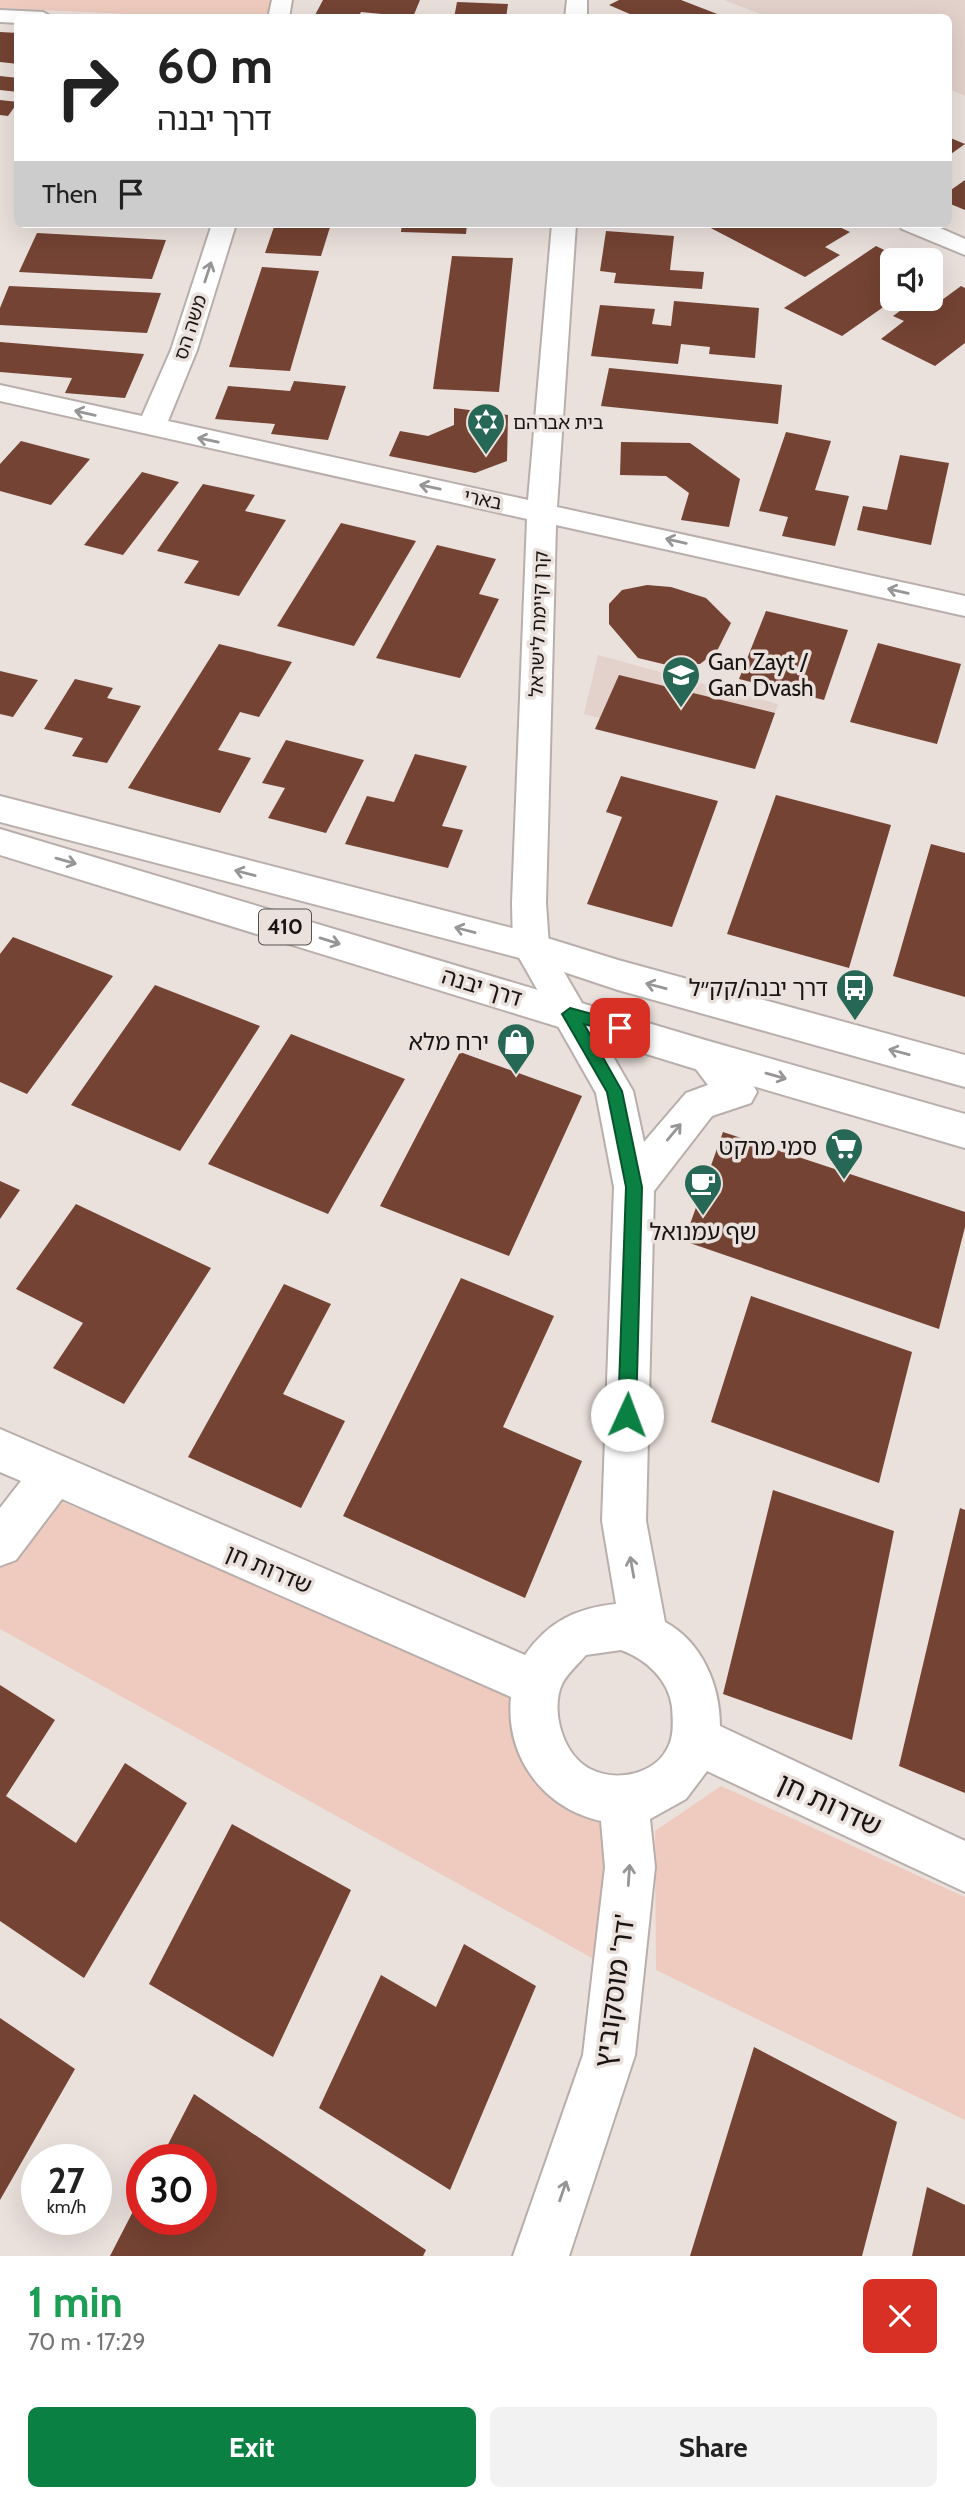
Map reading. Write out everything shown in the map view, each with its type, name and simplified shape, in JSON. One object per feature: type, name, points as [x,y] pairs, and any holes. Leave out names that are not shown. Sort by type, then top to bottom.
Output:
[{"type":"street","name":"משה הס","points":[[151,428],[184,350],[223,228]]},
{"type":"street","name":"קרן קיימת לישראל","points":[[565,228],[542,511],[529,903],[531,947],[570,1014]]},
{"type":"street","points":[[920,228],[965,248]]},
{"type":"street","name":"בארי","points":[[0,393],[965,606]]},
{"type":"street","name":"410","points":[[0,809],[531,947],[618,975],[965,1071]]},
{"type":"street","name":"דרך יבנה","points":[[0,842],[705,1056],[965,1130]]},
{"type":"street","points":[[570,1014],[614,1091],[634,1187],[624,1521],[644,1634]]},
{"type":"street","points":[[634,1187],[669,1138],[699,1104],[738,1092],[705,1056]]},
{"type":"street","name":"שדרות חן","points":[[0,1450],[539,1685]]},
{"type":"street","points":[[0,1545],[53,1475]]},
{"type":"street","points":[[621,1627],[644,1634],[668,1650],[687,1673],[697,1702],[696,1740],[684,1768],[664,1788],[637,1800],[595,1797],[569,1783],[549,1760],[537,1731],[535,1700],[542,1672],[569,1640],[595,1629],[621,1627]]},
{"type":"street","name":"שדרות חן","points":[[696,1740],[965,1867]]},
{"type":"street","name":"דר' מוסקוביץ'","points":[[541,2256],[609,2055],[630,1867],[623,1800]]},
{"type":"shaded area","points":[[0,0],[271,0],[269,14],[129,14],[0,8]]},
{"type":"shaded area","points":[[724,0],[965,0],[965,96],[952,90],[952,14],[760,14]]},
{"type":"shaded area","name":"Gan Zayt / Gan Dvash","points":[[598,655],[778,704],[758,761],[584,714]]},
{"type":"shaded area","points":[[45,1495],[508,1682],[522,1755],[610,1822],[601,1963],[0,1629],[0,1553]]},
{"type":"shaded area","points":[[721,1786],[965,1897],[965,2120],[656,1970],[655,1831]]},
{"type":"building","points":[[323,0],[420,0],[414,14],[316,14]]},
{"type":"building","points":[[619,0],[681,0],[717,14],[630,14],[609,5]]},
{"type":"building","points":[[457,2],[508,4],[507,14],[455,14]]},
{"type":"building","points":[[0,32],[14,33],[14,64],[0,62]]},
{"type":"building","points":[[0,76],[14,78],[14,92],[0,90]]},
{"type":"building","points":[[0,100],[14,102],[14,108],[8,116],[0,115]]},
{"type":"building","points":[[952,139],[965,144],[952,153]]},
{"type":"building","points":[[965,180],[965,210],[952,205],[952,189]]},
{"type":"building","points":[[274,228],[330,228],[321,256],[265,253]]},
{"type":"building","points":[[402,228],[467,228],[466,234],[401,232]]},
{"type":"building","points":[[711,228],[842,228],[850,232],[825,247],[840,255],[805,277]]},
{"type":"building","points":[[606,231],[674,236],[670,270],[704,272],[702,289],[614,283],[616,273],[600,271]]},
{"type":"building","points":[[37,233],[166,240],[152,279],[19,272]]},
{"type":"building","points":[[876,246],[880,248],[880,309],[842,336],[784,308]]},
{"type":"building","points":[[452,256],[513,258],[499,392],[433,389]]},
{"type":"building","points":[[262,267],[319,271],[290,371],[229,367]]},
{"type":"building","points":[[9,286],[161,293],[147,333],[0,325],[0,308]]},
{"type":"building","points":[[961,286],[965,288],[965,343],[935,366],[881,339],[904,321],[893,316],[900,311],[943,311],[943,299]]},
{"type":"building","points":[[674,301],[759,308],[755,358],[709,354],[710,347],[681,344],[678,364],[591,356],[600,305],[655,309],[652,324],[671,326]]},
{"type":"building","points":[[0,342],[144,354],[125,398],[65,393],[72,378],[0,372]]},
{"type":"building","points":[[609,368],[782,385],[778,424],[601,406]]},
{"type":"building","points":[[294,381],[346,386],[328,440],[271,434],[275,424],[215,419],[228,386],[290,391]]},
{"type":"building","points":[[454,408],[508,415],[507,461],[475,473],[389,456],[400,431],[428,436],[454,425]]},
{"type":"building","points":[[786,432],[831,441],[815,490],[849,496],[835,546],[782,536],[788,517],[759,511]]},
{"type":"building","points":[[21,441],[90,459],[51,505],[0,491],[0,464]]},
{"type":"building","points":[[621,442],[690,443],[740,479],[729,527],[681,520],[689,493],[666,476],[620,475]]},
{"type":"building","points":[[900,455],[949,463],[931,545],[857,530],[863,506],[887,510]]},
{"type":"building","points":[[142,472],[179,482],[123,555],[84,545]]},
{"type":"building","points":[[203,484],[255,495],[245,511],[286,520],[239,596],[184,583],[199,561],[157,551]]},
{"type":"building","points":[[341,523],[416,541],[354,646],[277,626]]},
{"type":"building","points":[[437,545],[496,559],[479,594],[499,599],[460,678],[376,658]]},
{"type":"building","points":[[647,585],[671,587],[706,598],[731,623],[717,651],[700,664],[667,665],[638,658],[609,624],[609,604],[622,590]]},
{"type":"building","points":[[766,611],[848,630],[824,700],[739,679]]},
{"type":"building","points":[[878,643],[961,664],[937,744],[850,722]]},
{"type":"building","points":[[219,644],[292,662],[259,717],[240,712],[218,750],[251,758],[220,813],[128,788]]},
{"type":"building","points":[[0,671],[38,680],[13,717],[0,714]]},
{"type":"building","name":"Gan Zayt / Gan Dvash","points":[[619,675],[775,713],[755,769],[595,729]]},
{"type":"building","points":[[75,679],[113,688],[107,698],[141,706],[107,763],[72,756],[83,738],[44,729]]},
{"type":"building","points":[[286,740],[364,760],[326,833],[268,818],[285,788],[262,783]]},
{"type":"building","points":[[415,754],[467,766],[442,826],[463,830],[448,868],[345,844],[367,796],[394,802]]},
{"type":"building","points":[[621,776],[718,801],[672,927],[587,904],[622,817],[606,812]]},
{"type":"building","points":[[776,795],[891,825],[849,968],[727,934]]},
{"type":"building","points":[[931,844],[965,853],[965,997],[893,976]]},
{"type":"building","points":[[13,937],[113,976],[27,1094],[0,1082],[0,954]]},
{"type":"building","points":[[155,985],[260,1026],[180,1151],[71,1105]]},
{"type":"building","points":[[291,1034],[405,1079],[328,1214],[208,1164]]},
{"type":"building","points":[[460,1052],[582,1096],[509,1256],[380,1206]]},
{"type":"building","points":[[723,1132],[965,1212],[965,1227],[939,1329],[684,1241]]},
{"type":"building","points":[[0,1181],[20,1190],[0,1219]]},
{"type":"building","points":[[76,1204],[211,1268],[124,1404],[53,1368],[83,1323],[16,1289]]},
{"type":"building","points":[[461,1278],[554,1316],[503,1427],[582,1461],[525,1598],[343,1516]]},
{"type":"building","points":[[284,1284],[331,1304],[283,1394],[345,1421],[301,1508],[188,1457]]},
{"type":"building","points":[[751,1296],[912,1352],[879,1483],[711,1422]]},
{"type":"building","points":[[773,1490],[894,1531],[852,1740],[723,1694]]},
{"type":"building","points":[[960,1508],[965,1510],[965,1793],[899,1766]]},
{"type":"building","points":[[0,1685],[55,1720],[6,1796],[76,1843],[125,1763],[187,1803],[84,1978],[0,1921]]},
{"type":"building","points":[[232,1824],[351,1890],[273,2057],[149,1984]]},
{"type":"building","points":[[464,1944],[536,1986],[450,2190],[319,2108],[381,1975],[436,2007]]},
{"type":"building","points":[[0,2018],[75,2069],[32,2144],[21,2144],[21,2163],[0,2200]]},
{"type":"building","points":[[754,2047],[897,2122],[862,2256],[690,2256]]},
{"type":"building","points":[[194,2094],[426,2250],[423,2256],[110,2256],[126,2225],[126,2235],[217,2235],[217,2144],[168,2144]]},
{"type":"building","points":[[927,2187],[965,2205],[965,2256],[912,2256]]},
{"type":"place","name":"בית אברהם","points":[[486,456]]},
{"type":"place","name":"Gan Zayt / Gan Dvash","points":[[681,709]]},
{"type":"place","name":"דרך יבנה/קק״ל","points":[[855,1022]]},
{"type":"place","name":"ירח מלא","points":[[516,1076]]},
{"type":"place","name":"סמי מרקט","points":[[844,1181]]},
{"type":"place","name":"שף עמנואל","points":[[703,1217]]},
{"type":"route","points":[[620,1028],[570,1014],[614,1091],[634,1187],[627,1415]]}]
